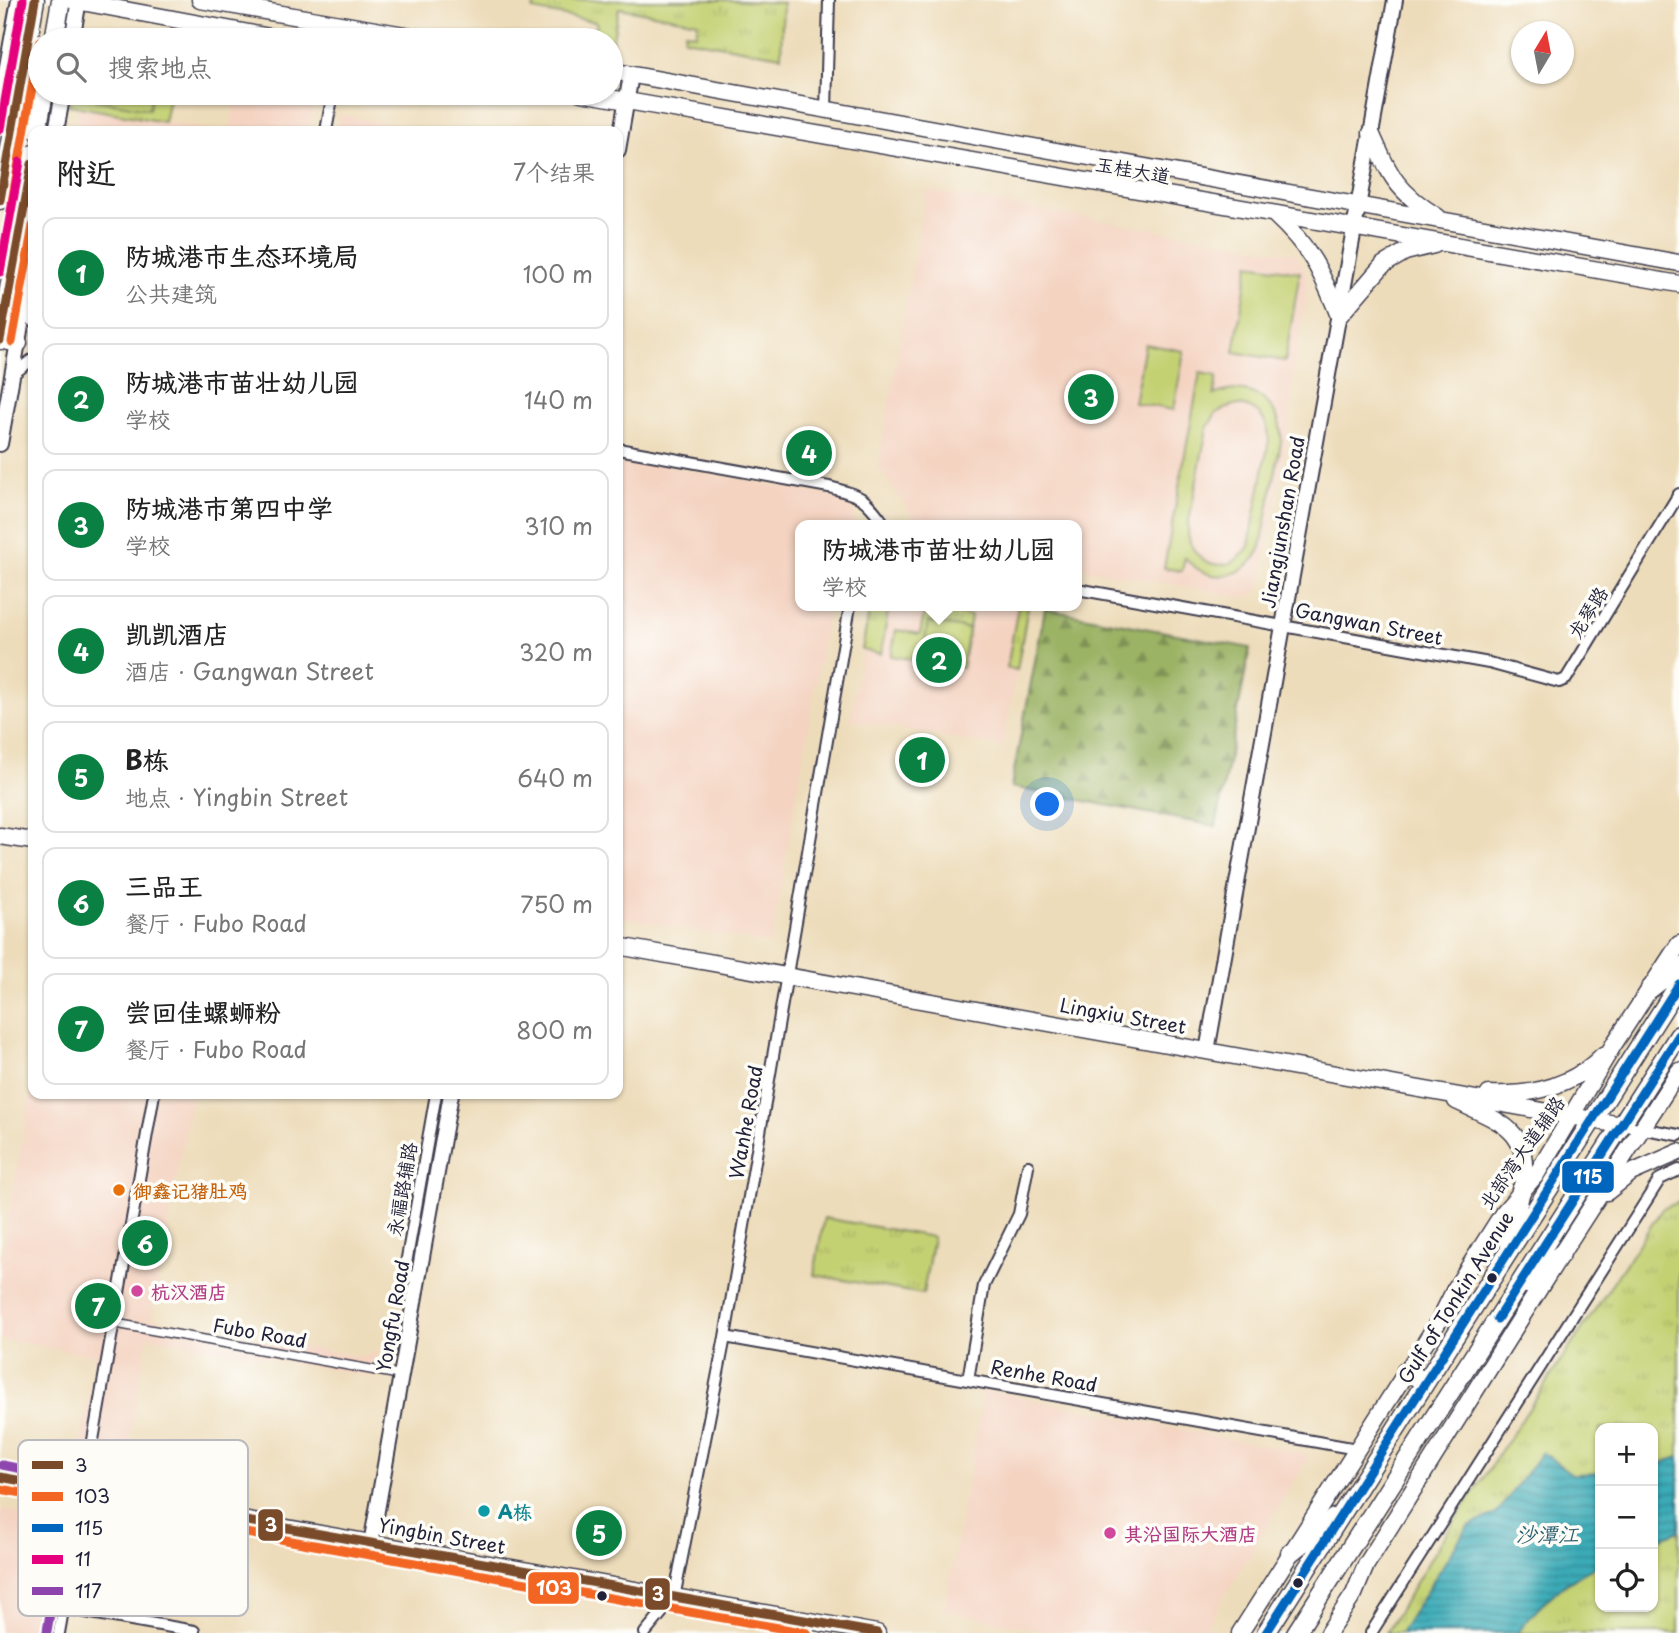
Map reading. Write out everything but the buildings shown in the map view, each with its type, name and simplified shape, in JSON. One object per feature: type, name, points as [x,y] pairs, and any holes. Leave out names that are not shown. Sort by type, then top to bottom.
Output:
[{"type":"main road","points":[[30,28],[35,0]]},
{"type":"main road","points":[[59,28],[72,0],[222,28]]},
{"type":"main road","points":[[200,0],[364,28]]},
{"type":"main road","points":[[0,200],[28,40]]},
{"type":"main road","name":"玉桂大道","points":[[623,73],[1679,263]]},
{"type":"main road","name":"玉桂大道","points":[[623,100],[1679,284]]},
{"type":"main road","points":[[38,126],[42,105]]},
{"type":"main road","points":[[1371,133],[1397,185],[1416,203],[1446,222]]},
{"type":"main road","points":[[6,341],[28,189]]},
{"type":"main road","points":[[1274,214],[1298,236],[1311,254],[1321,271],[1339,316],[1383,265],[1405,252],[1443,243]]},
{"type":"main road","points":[[0,835],[28,840]]},
{"type":"main road","name":"北部湾大道辅路","points":[[1240,1633],[1440,1319],[1455,1289],[1503,1213],[1535,1175],[1679,944]]},
{"type":"main road","name":"Lingxiu Street","points":[[623,947],[1621,1125]]},
{"type":"main road","points":[[1650,989],[1679,966]]},
{"type":"main road","name":"Gulf of Tonkin Avenue","points":[[1266,1633],[1679,984]]},
{"type":"main road","points":[[1296,1633],[1679,1035]]},
{"type":"main road","points":[[1434,1091],[1506,1095],[1539,1091],[1570,1080],[1594,1064],[1615,1044]]},
{"type":"main road","points":[[1328,1633],[1354,1594],[1367,1565],[1561,1254],[1679,1071]]},
{"type":"main road","points":[[1434,1091],[1497,1120],[1513,1130],[1521,1144],[1525,1174],[1506,1256]]},
{"type":"main road","points":[[1589,1211],[1609,1189],[1631,1173],[1679,1152]]},
{"type":"main road","points":[[1511,1298],[1561,1254]]},
{"type":"main road","points":[[1406,1371],[1425,1382]]},
{"type":"main road","name":"Yingbin Street","points":[[0,1477],[18,1480]]},
{"type":"main road","points":[[1290,1553],[1345,1509]]},
{"type":"main road","name":"Yingbin Street","points":[[248,1522],[877,1633]]},
{"type":"main road","points":[[1232,1633],[1251,1614]]},
{"type":"street","points":[[0,105],[19,0]]},
{"type":"street","points":[[72,0],[72,28]]},
{"type":"street","points":[[826,110],[829,0]]},
{"type":"street","name":"Jiangjunshan Road","points":[[1207,1051],[1395,0]]},
{"type":"street","points":[[622,126],[631,75]]},
{"type":"street","points":[[57,126],[61,105]]},
{"type":"street","points":[[327,126],[330,105]]},
{"type":"street","points":[[0,444],[13,374],[6,341],[25,304],[28,286]]},
{"type":"street","points":[[25,304],[28,310]]},
{"type":"street","points":[[13,374],[28,363]]},
{"type":"street","points":[[623,450],[829,487],[854,494],[869,502],[882,520]]},
{"type":"street","name":"龙琴路","points":[[1489,663],[1559,682],[1566,679],[1679,494]]},
{"type":"street","name":"Gangwan Street","points":[[1082,590],[1489,663]]},
{"type":"street","name":"Wanhe Road","points":[[645,1633],[674,1598],[725,1337],[849,611]]},
{"type":"street","points":[[92,1440],[152,1099]]},
{"type":"street","name":"永福路辅路","points":[[418,1278],[404,1275],[435,1099]]},
{"type":"street","name":"Yongfu Road","points":[[371,1544],[450,1099]]},
{"type":"street","points":[[1621,1125],[1679,1135]]},
{"type":"street","points":[[968,1380],[984,1285],[1019,1214],[1028,1166]]},
{"type":"street","points":[[1371,1633],[1660,1179],[1679,1170]]},
{"type":"street","name":"Fubo Road","points":[[113,1323],[401,1375]]},
{"type":"street","name":"Renhe Road","points":[[725,1337],[1357,1449]]},
{"type":"street","points":[[111,1616],[194,1630],[193,1633]]},
{"type":"shaded area","points":[[234,105],[314,105],[310,126],[231,126]]},
{"type":"shaded area","points":[[79,107],[189,126],[75,126]]},
{"type":"shaded area","points":[[339,115],[404,126],[337,126]]},
{"type":"shaded area","points":[[926,190],[1296,254],[1306,271],[1308,288],[1294,368],[1290,425],[1259,590],[1246,598],[1082,568],[1082,520],[915,520],[878,467]]},
{"type":"shaded area","points":[[623,458],[829,495],[853,510],[854,520],[795,520],[795,611],[828,611],[771,944],[623,918]]},
{"type":"shaded area","points":[[869,611],[1027,611],[1003,747],[850,720]]},
{"type":"shaded area","points":[[30,1099],[191,1099],[151,1319],[360,1357],[374,1352],[377,1348],[372,1377],[148,1337],[130,1440],[81,1440],[96,1356],[0,1339],[0,1265]]},
{"type":"shaded area","name":"其沿国际大酒店","points":[[984,1390],[1310,1455],[1208,1624],[1197,1633],[1053,1633],[944,1611]]},
{"type":"shaded area","points":[[0,1509],[18,1512],[18,1616],[37,1616],[34,1633],[0,1633]]},
{"type":"green space","points":[[536,0],[724,0],[783,3],[781,56],[684,39],[685,32],[696,34],[698,22],[619,8],[615,28],[596,28],[597,22],[533,10]]},
{"type":"green space","points":[[69,105],[168,105],[164,122]]},
{"type":"green space","points":[[125,105],[150,105],[149,109]]},
{"type":"green space","points":[[1249,264],[1300,272],[1285,361],[1234,352]]},
{"type":"green space","points":[[1145,344],[1184,351],[1174,410],[1134,403]]},
{"type":"green space","points":[[1200,373],[1217,376],[1214,395],[1227,391],[1251,393],[1262,398],[1277,416],[1281,442],[1261,547],[1246,567],[1226,575],[1204,572],[1185,557],[1182,571],[1164,568]],"holes":[[[1233,405],[1241,405],[1259,414],[1266,425],[1269,440],[1249,546],[1231,563],[1220,565],[1201,558],[1194,550],[1189,539],[1188,526],[1207,428],[1216,413]]]},
{"type":"green space","points":[[869,611],[888,611],[881,654],[862,650]]},
{"type":"green space","points":[[924,611],[971,616],[969,629],[929,622],[922,661],[891,656],[896,630],[920,634]]},
{"type":"green space","points":[[1017,611],[1027,611],[1017,670],[1007,668]]},
{"type":"green space","points":[[1045,611],[1250,648],[1216,826],[1011,787]]},
{"type":"green space","points":[[928,622],[969,629],[962,668],[922,661]]},
{"type":"green space","points":[[1679,1202],[1679,1633],[1386,1633],[1441,1541],[1662,1209]]},
{"type":"green space","points":[[824,1218],[933,1237],[923,1294],[814,1275]]},
{"type":"water","name":"沙潭江","points":[[1542,1452],[1572,1474],[1595,1473],[1595,1567],[1554,1593],[1518,1633],[1400,1633],[1468,1526],[1496,1514]]},
{"type":"water","points":[[1679,1457],[1679,1531],[1658,1540],[1658,1486],[1658,1464]]},
{"type":"transit line","name":"11","points":[[0,129],[23,0]]},
{"type":"transit line","name":"3","points":[[30,28],[35,0]]},
{"type":"transit line","name":"3","points":[[0,200],[28,40]]},
{"type":"transit line","name":"103","points":[[12,202],[29,105]]},
{"type":"transit line","name":"11","points":[[0,272],[20,162]]},
{"type":"transit line","name":"3","points":[[0,340],[28,186]]},
{"type":"transit line","name":"103","points":[[12,342],[28,254]]},
{"type":"transit line","name":"115","points":[[1266,1633],[1679,984]]},
{"type":"transit line","name":"115","points":[[1497,1319],[1679,1035]]},
{"type":"transit line","name":"117","points":[[2,1465],[18,1468]]},
{"type":"transit line","name":"3","points":[[0,1477],[18,1480]]},
{"type":"transit line","name":"103","points":[[0,1489],[18,1492]]},
{"type":"transit line","name":"3","points":[[248,1521],[877,1633]]},
{"type":"transit line","name":"103","points":[[248,1533],[807,1633]]},
{"type":"transit line","name":"117","points":[[47,1631],[50,1616]]},
{"type":"place","name":"防城港市第四中学","points":[[1091,397]]},
{"type":"place","name":"凯凯酒店","points":[[809,453]]},
{"type":"place","name":"防城港市苗壮幼儿园","points":[[939,660]]},
{"type":"place","name":"防城港市生态环境局","points":[[922,760]]},
{"type":"place","name":"御鑫记猪肚鸡","points":[[119,1190]]},
{"type":"place","name":"三品王","points":[[145,1243]]},
{"type":"place","name":"杭汉酒店","points":[[137,1291]]},
{"type":"place","name":"尝回佳螺蛳粉","points":[[98,1306]]},
{"type":"place","name":"A栋","points":[[484,1511]]},
{"type":"place","name":"B栋","points":[[599,1533]]},
{"type":"place","name":"其沿国际大酒店","points":[[1110,1533]]}]
